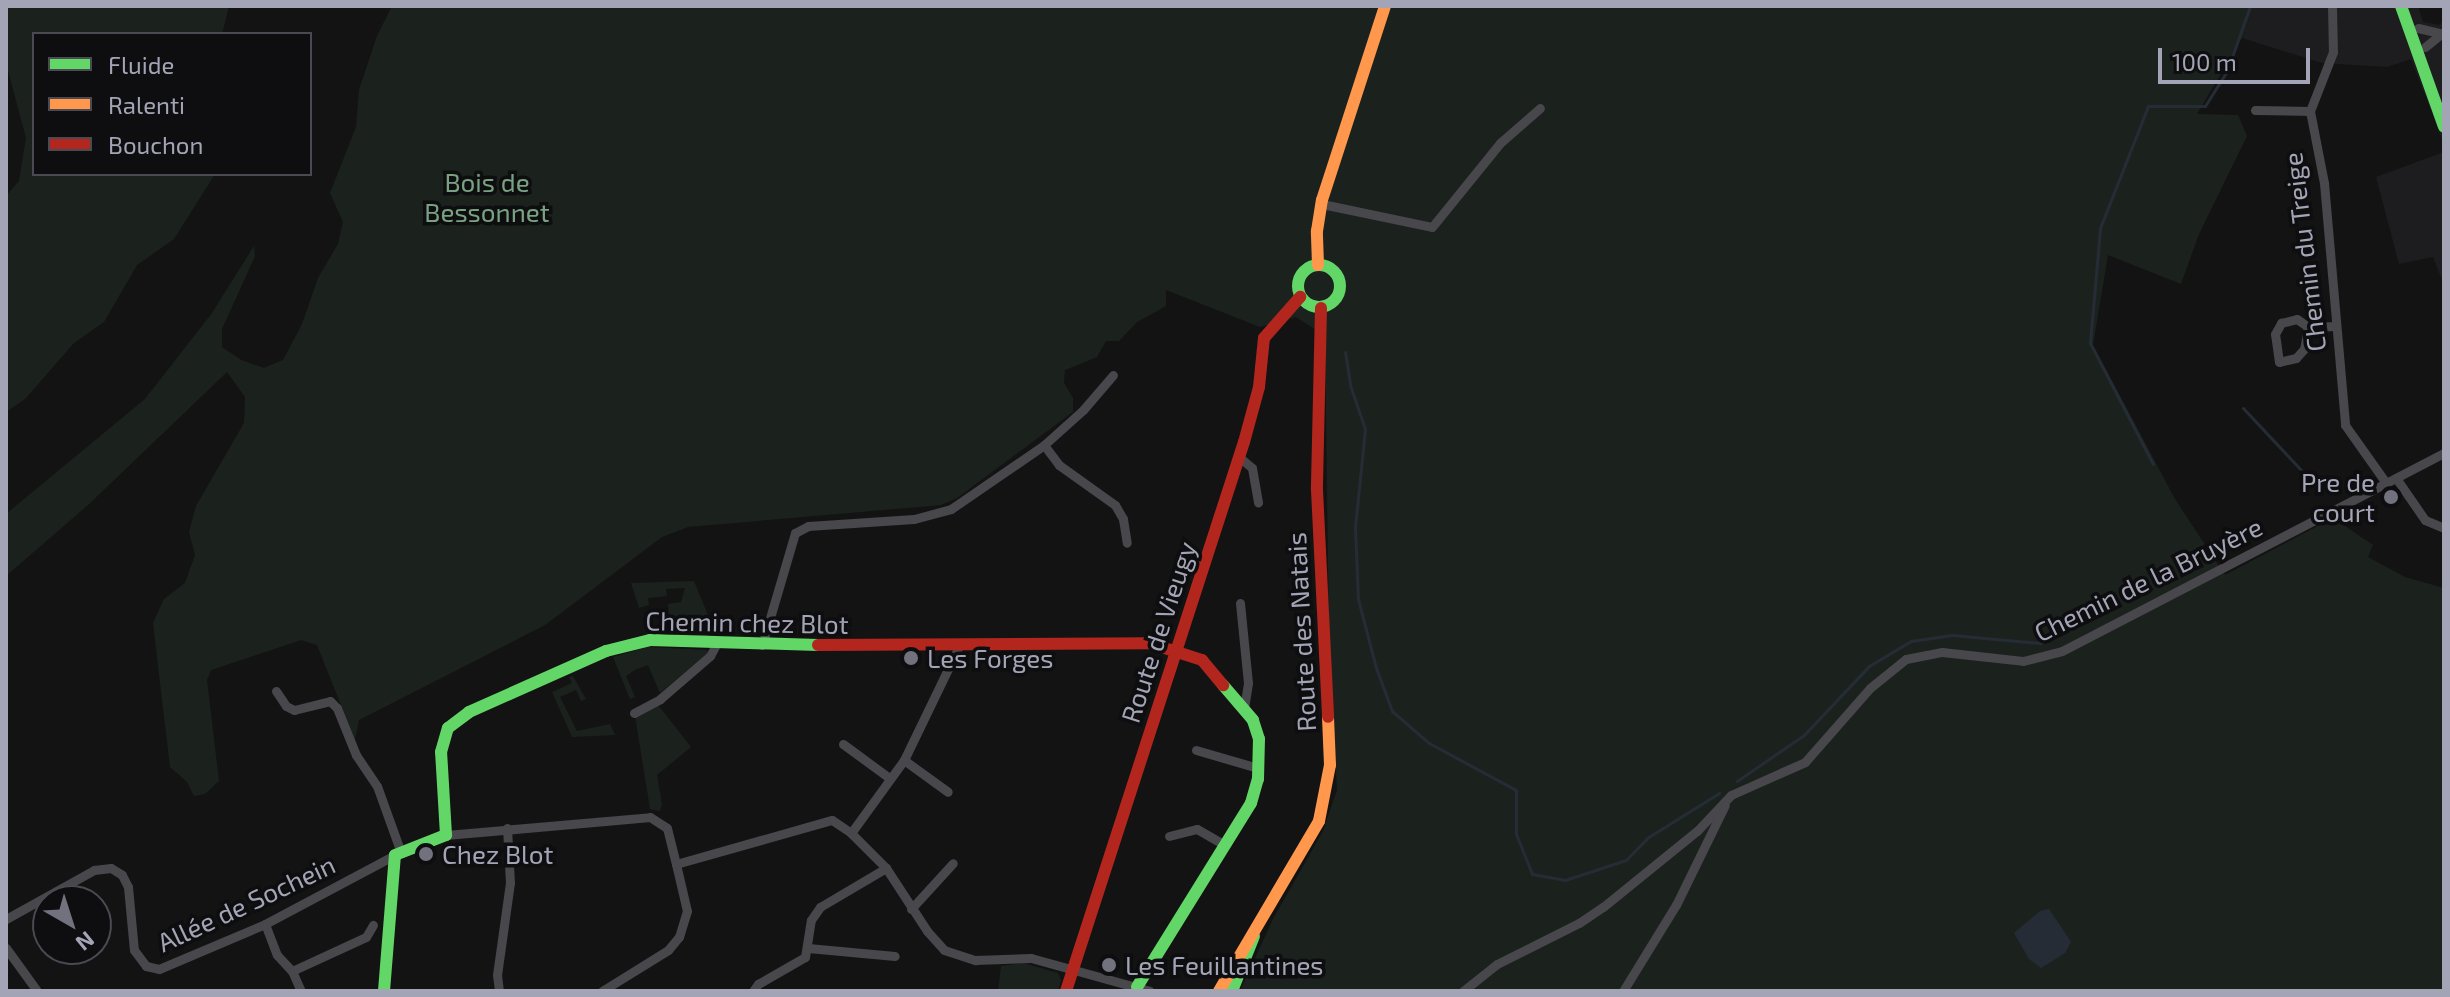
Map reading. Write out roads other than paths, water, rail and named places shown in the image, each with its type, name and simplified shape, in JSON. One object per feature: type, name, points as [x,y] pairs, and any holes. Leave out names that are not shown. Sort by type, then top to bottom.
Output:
[{"type":"street","points":[[1300,297],[1308,305],[1321,308],[1336,300],[1341,283],[1333,270],[1318,265],[1317,231],[1322,204],[1385,6]]},
{"type":"street","points":[[2255,110],[2310,111],[2333,52],[2332,6]]},
{"type":"street","points":[[2401,6],[2444,127]]},
{"type":"street","points":[[2411,6],[2444,99]]},
{"type":"street","points":[[2418,28],[2443,34]]},
{"type":"street","points":[[2425,47],[2443,34]]},
{"type":"street","points":[[1322,204],[1432,227],[1500,143],[1540,108]]},
{"type":"street","name":"Chemin du Treige","points":[[2310,111],[2324,183],[2345,425],[2391,480]]},
{"type":"street","name":"Route de Vieugy","points":[[1066,991],[1239,457],[1259,387],[1266,332],[1300,297],[1301,275],[1318,265]]},
{"type":"street","name":"Route des Natais","points":[[1232,991],[1254,936],[1319,821],[1327,793],[1330,765],[1317,490],[1321,308]]},
{"type":"street","points":[[2308,327],[2304,349],[2296,358],[2279,362],[2276,328],[2281,323],[2297,319],[2308,327],[2336,326]]},
{"type":"street","points":[[762,645],[795,533],[808,526],[914,519],[951,509],[1044,445],[1083,410],[1113,375]]},
{"type":"street","points":[[1044,445],[1059,465],[1115,505],[1123,519],[1127,543]]},
{"type":"street","name":"Chemin de la Bruyère","points":[[1463,991],[1497,964],[1579,923],[1603,907],[1697,831],[1731,795],[1805,762],[1870,688],[1906,659],[1942,652],[2006,661],[2045,658],[2444,453]]},
{"type":"street","points":[[1239,457],[1252,468],[1258,502]]},
{"type":"street","points":[[2391,480],[2425,520],[2444,528]]},
{"type":"street","points":[[676,864],[821,821],[837,822],[886,868],[935,942],[953,954],[975,960],[1018,956],[1144,989],[1251,803],[1258,768],[1257,733],[1244,708],[1248,683],[1240,603]]},
{"type":"street","name":"Chemin chez Blot","points":[[446,835],[442,744],[448,728],[461,716],[619,646],[650,640],[762,645],[959,646],[1130,642],[1174,650],[1206,664],[1244,708]]},
{"type":"street","points":[[634,713],[660,699],[710,656],[717,643]]},
{"type":"street","points":[[851,833],[888,777],[904,760],[959,646]]},
{"type":"street","points":[[276,691],[286,706],[294,710],[330,701],[337,708],[356,755],[377,786],[398,853],[384,991]]},
{"type":"street","points":[[843,744],[888,777]]},
{"type":"street","points":[[1196,750],[1258,768]]},
{"type":"street","points":[[904,760],[948,792]]},
{"type":"street","points":[[1623,991],[1676,905],[1731,795]]},
{"type":"street","points":[[398,853],[446,835],[507,828],[650,817],[667,828],[687,911],[679,937],[668,950],[602,991]]},
{"type":"street","points":[[499,991],[497,975],[510,883],[507,828]]},
{"type":"street","points":[[1169,836],[1197,829],[1225,845]]},
{"type":"street","name":"Allée de Sochein","points":[[6,919],[103,868],[116,870],[126,880],[134,950],[151,969],[159,969],[265,924],[398,853]]},
{"type":"street","points":[[911,909],[953,863]]},
{"type":"street","points":[[753,991],[758,984],[801,961],[808,948],[811,920],[820,907],[886,868]]},
{"type":"street","points":[[265,924],[280,959],[292,971],[301,991]]},
{"type":"street","points":[[292,971],[366,937],[373,925]]},
{"type":"street","name":"Route des Natais","points":[[1219,991],[1243,946],[1254,936]]},
{"type":"street","points":[[6,948],[37,991]]},
{"type":"street","points":[[808,948],[895,956]]},
{"type":"street","points":[[339,950],[343,961]]},
{"type":"street","points":[[1213,991],[1226,974]]},
{"type":"waterway","points":[[2153,464],[2090,343],[2100,228],[2148,106],[2205,106],[2227,71],[2250,6]]},
{"type":"waterway","points":[[1345,352],[1350,385],[1365,429],[1355,528],[1358,599],[1376,668],[1392,711],[1429,743],[1516,790],[1516,834],[1532,874],[1565,880],[1626,860],[1647,838],[1719,793]]},
{"type":"waterway","points":[[2243,408],[2316,486]]},
{"type":"waterway","points":[[1737,781],[1804,735],[1869,666],[1911,641],[1952,635],[2040,643],[2102,614]]},
{"type":"place","name":"Pre de court","points":[[2391,497]]},
{"type":"place","name":"Les Forges","points":[[911,658]]},
{"type":"place","name":"Chez Blot","points":[[426,854]]},
{"type":"place","name":"Les Feuillantines","points":[[1109,965]]},
{"type":"park label","name":"Bois de Bessonnet","points":[[487,197]]}]
